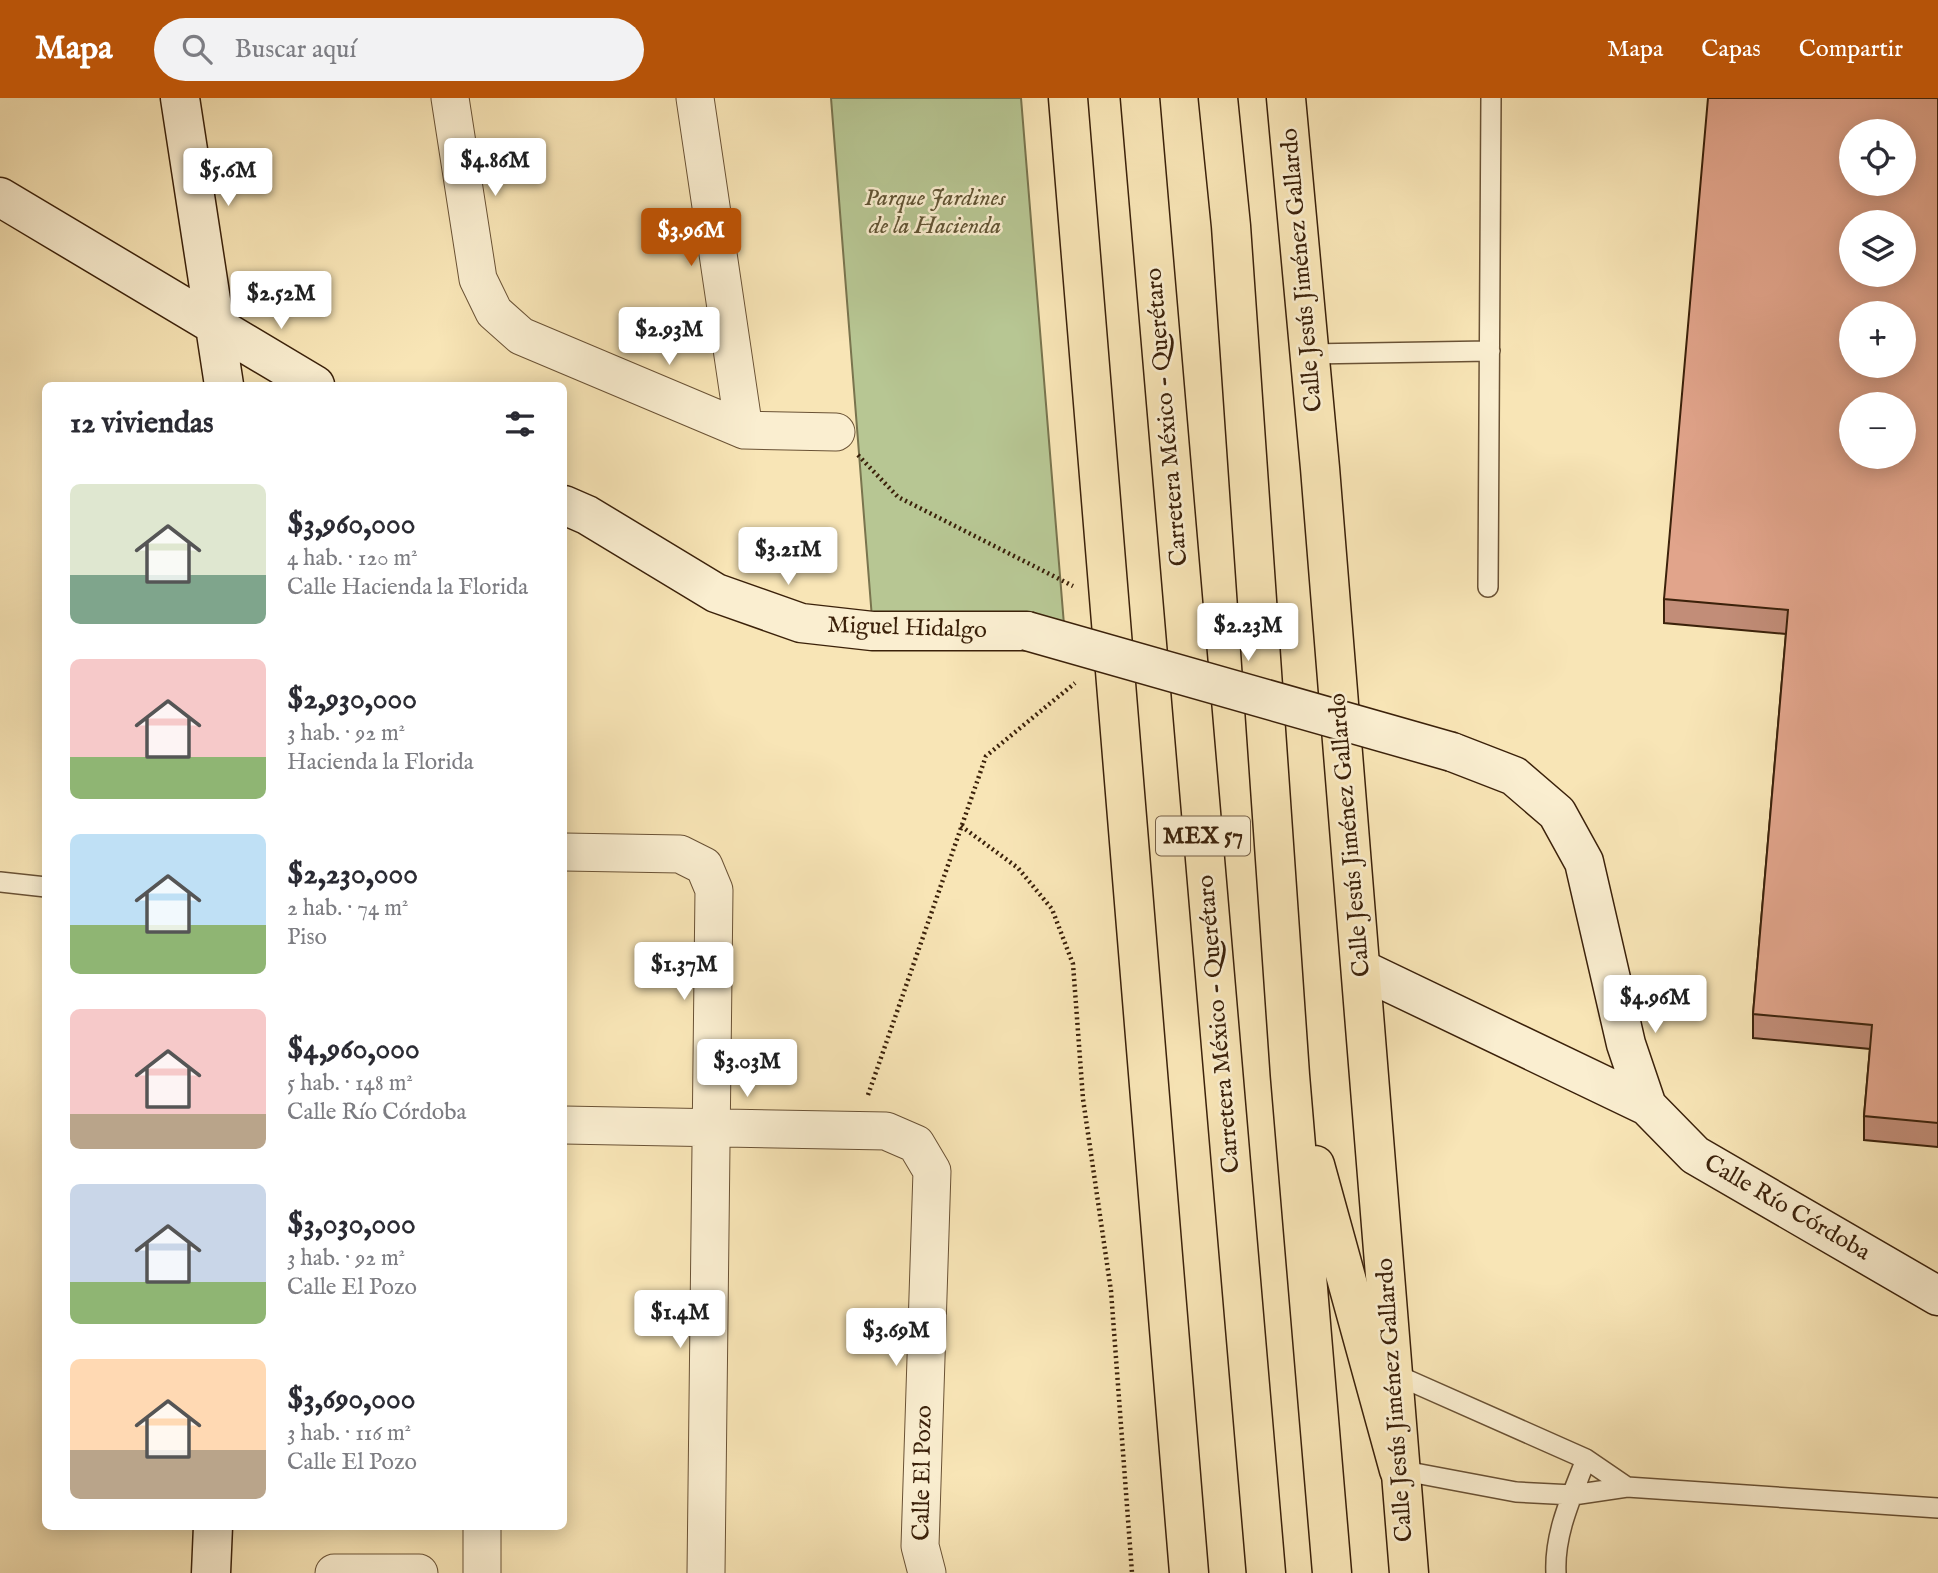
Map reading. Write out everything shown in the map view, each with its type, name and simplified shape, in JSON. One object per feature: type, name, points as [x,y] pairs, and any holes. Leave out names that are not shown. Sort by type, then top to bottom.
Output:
[{"type":"main road","points":[[1068,98],[1189,1573]]},
{"type":"main road","name":"Carretera México - Querétaro","points":[[1140,98],[1266,1573]]},
{"type":"main road","name":"MEX 57","points":[[1218,98],[1231,226],[1290,1074],[1332,1573]]},
{"type":"main road","points":[[1229,98],[1231,226]]},
{"type":"main road","name":"Calle Jesús Jiménez Gallardo","points":[[1286,98],[1362,969],[1409,1573]]},
{"type":"main road","points":[[1290,1074],[1399,1470]]},
{"type":"street","points":[[180,98],[224,382]]},
{"type":"street","points":[[450,98],[478,279],[494,312],[521,336],[744,430],[836,432]]},
{"type":"street","points":[[695,98],[744,430]]},
{"type":"street","points":[[0,197],[310,382]]},
{"type":"street","name":"Miguel Hidalgo","points":[[567,506],[587,515],[716,593],[802,623],[872,631],[1027,631]]},
{"type":"street","name":"Calle Río Córdoba","points":[[1027,631],[1452,752],[1514,776],[1557,813],[1584,862],[1626,1044],[1647,1106]]},
{"type":"street","points":[[567,852],[680,854],[704,866],[714,890],[706,1573]]},
{"type":"street","name":"Calle Río Córdoba","points":[[1362,969],[1647,1106],[1695,1155],[1938,1296]]},
{"type":"street","name":"Calle El Pozo","points":[[567,1125],[886,1130],[916,1144],[932,1171],[920,1546],[927,1573]]},
{"type":"street","points":[[212,1530],[212,1573]]},
{"type":"street","points":[[482,1530],[482,1573]]},
{"type":"street","points":[[334,1573],[419,1573]]},
{"type":"lane","points":[[1488,587],[1491,98]]},
{"type":"lane","points":[[1309,354],[1490,351]]},
{"type":"lane","points":[[0,882],[42,887]]},
{"type":"lane","points":[[1392,1373],[1586,1459],[1627,1487]]},
{"type":"lane","points":[[1556,1573],[1555,1553],[1586,1459]]},
{"type":"lane","points":[[1399,1470],[1516,1492],[1573,1495],[1627,1487],[1938,1508]]},
{"type":"path","points":[[836,432],[898,497],[1108,603]]},
{"type":"path","points":[[856,1130],[986,755],[1081,678],[1115,689]]},
{"type":"path","points":[[961,826],[1018,868],[1052,909],[1073,964],[1083,1099],[1111,1291],[1132,1573]]},
{"type":"green space","name":"Parque Jardines de la Hacienda","points":[[831,98],[1021,98],[1065,637],[873,631]]},
{"type":"building","points":[[1708,98],[1938,98],[1938,1123],[1864,1116],[1872,1025],[1753,1014],[1788,610],[1664,599]]}]
